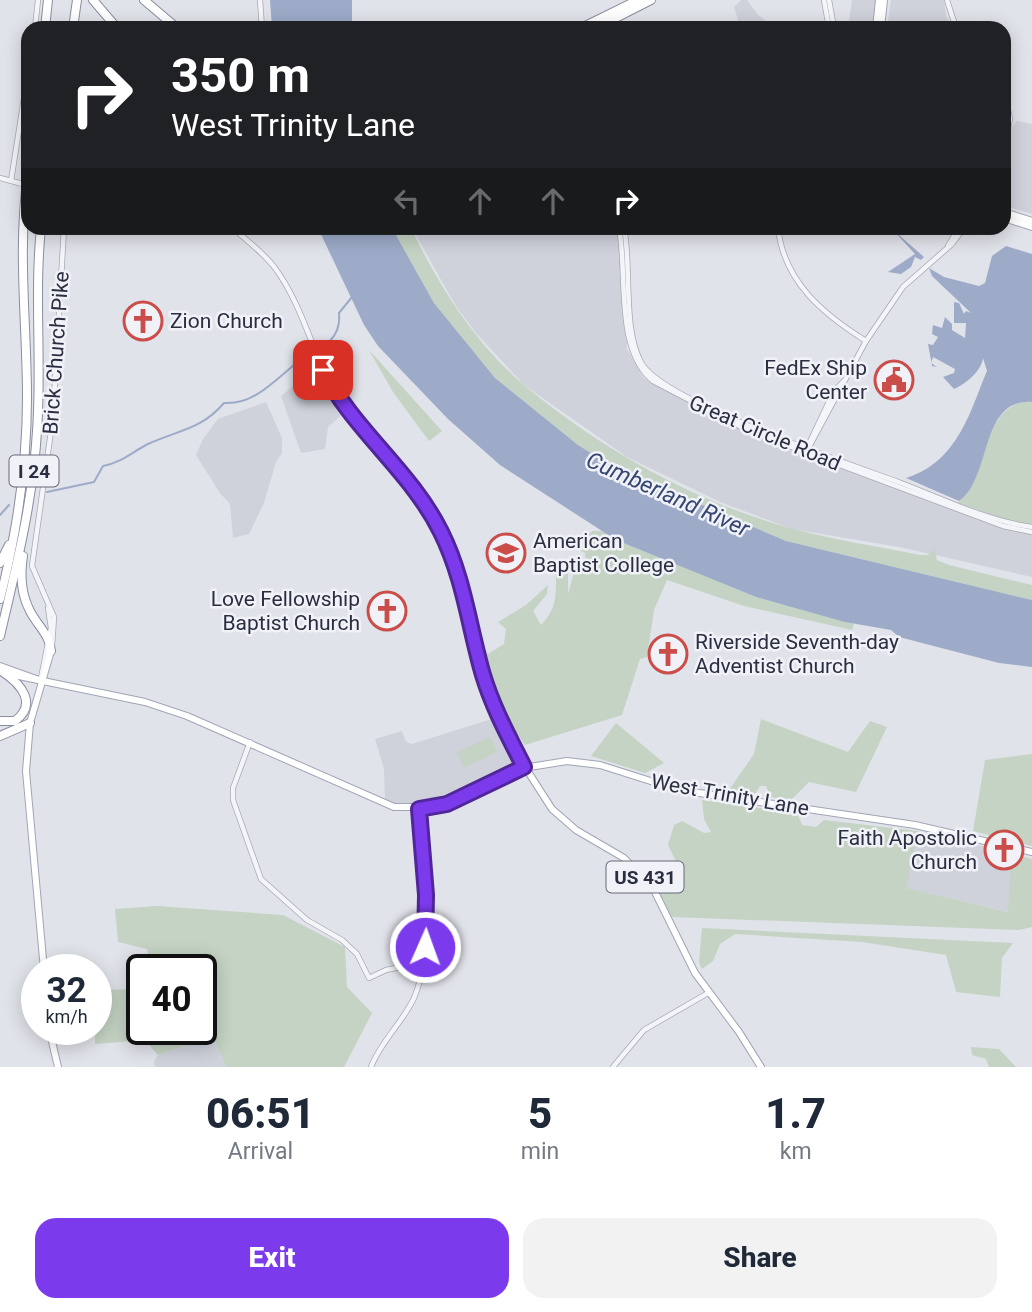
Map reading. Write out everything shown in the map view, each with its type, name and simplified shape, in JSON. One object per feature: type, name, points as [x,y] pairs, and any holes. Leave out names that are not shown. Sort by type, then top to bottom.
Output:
[{"type":"highway","points":[[46,21],[48,0]]},
{"type":"highway","points":[[74,21],[77,0]]},
{"type":"highway","points":[[93,0],[111,21]]},
{"type":"highway","points":[[144,0],[169,21]]},
{"type":"highway","points":[[605,21],[634,4],[651,0]]},
{"type":"highway","name":"I 24","points":[[0,599],[17,519],[26,434],[21,235]]},
{"type":"highway","name":"I 24","points":[[0,636],[25,529],[37,431],[41,235]]},
{"type":"highway","points":[[0,563],[17,519]]},
{"type":"highway","points":[[25,529],[22,582],[26,603],[49,639],[51,651]]},
{"type":"highway","points":[[39,624],[47,626],[51,622]]},
{"type":"highway","points":[[0,721],[15,721],[23,714],[27,704],[22,687],[1,670]]},
{"type":"highway","points":[[0,736],[30,723]]},
{"type":"main road","points":[[879,21],[881,0]]},
{"type":"main road","points":[[1011,215],[1032,224]]},
{"type":"main road","points":[[1011,220],[1032,224]]},
{"type":"main road","name":"Brick Church Pike","points":[[43,954],[26,771],[30,723],[51,651]]},
{"type":"main road","name":"West Trinity Lane","points":[[1,670],[151,704],[250,742],[387,804],[419,809],[447,804],[524,767],[567,761],[587,762],[679,790],[915,825],[1032,852]]},
{"type":"main road","name":"US 431","points":[[524,767],[547,803],[569,824],[640,871],[658,895],[683,952],[708,993],[739,1032],[761,1067]]},
{"type":"main road","points":[[53,1045],[58,1067]]},
{"type":"street","points":[[35,21],[38,0]]},
{"type":"street","points":[[260,0],[262,21]]},
{"type":"street","points":[[947,0],[954,21]]},
{"type":"street","points":[[11,181],[21,117]]},
{"type":"street","points":[[0,178],[21,184]]},
{"type":"street","name":"Brick Church Pike","points":[[51,651],[54,617],[32,566],[54,412],[64,235]]},
{"type":"street","points":[[240,235],[275,268],[295,303],[323,370],[345,408],[414,489],[440,530],[458,575],[484,677],[498,717],[524,767]]},
{"type":"street","name":"Great Circle Road","points":[[623,235],[638,354],[647,369],[660,380],[720,412],[942,504],[1003,526],[1032,530]]},
{"type":"street","points":[[780,235],[786,259],[804,291],[828,317],[866,341]]},
{"type":"street","points":[[807,449],[866,341],[902,287],[948,246],[956,235]]},
{"type":"street","points":[[807,449],[834,391],[844,381]]},
{"type":"street","points":[[819,429],[821,415]]},
{"type":"street","name":"Great Circle Road","points":[[807,449],[1032,530]]},
{"type":"street","points":[[927,493],[942,504]]},
{"type":"street","name":"Brick Church Pike","points":[[41,681],[51,622],[46,600]]},
{"type":"street","points":[[250,742],[233,788],[233,800],[261,878],[307,920],[342,940],[357,954],[369,978],[386,970],[425,962]]},
{"type":"street","points":[[371,1067],[381,1046],[413,999],[425,962],[426,895],[419,809]]},
{"type":"street","points":[[613,1067],[645,1030],[708,993]]},
{"type":"shaded area","points":[[741,0],[747,0],[766,21],[738,21],[734,7]]},
{"type":"shaded area","points":[[852,0],[876,0],[874,21],[849,21]]},
{"type":"shaded area","points":[[891,0],[944,0],[949,21],[888,21]]},
{"type":"shaded area","points":[[1017,121],[1032,124],[1032,214],[1011,208],[1011,128]]},
{"type":"shaded area","points":[[416,235],[624,235],[627,349],[644,378],[740,428],[1010,530],[1032,533],[1032,577],[899,547],[792,529],[720,502],[627,457],[524,385],[475,332],[454,303]]},
{"type":"shaded area","points":[[316,367],[345,412],[328,427],[325,449],[301,453],[281,396]]},
{"type":"shaded area","points":[[266,402],[282,438],[282,453],[276,462],[264,503],[249,534],[233,538],[230,504],[196,455],[203,439],[218,419]]},
{"type":"shaded area","points":[[498,717],[525,767],[437,807],[385,804],[384,769],[375,739],[402,731],[406,742],[412,744]]},
{"type":"shaded area","points":[[918,831],[1011,853],[1009,912],[905,888]]},
{"type":"shaded area","points":[[188,1045],[216,1045],[226,1067],[155,1067],[154,1062],[158,1055]]},
{"type":"green space","points":[[396,235],[415,235],[433,271],[460,313],[507,370],[585,431],[650,471],[719,504],[790,528],[920,555],[928,555],[934,549],[937,560],[949,565],[1032,585],[1032,600],[786,541],[612,466],[578,445],[495,378],[434,303]]},
{"type":"green space","points":[[369,350],[442,431],[429,441],[393,392]]},
{"type":"green space","points":[[1021,402],[1032,402],[1032,525],[1007,520],[958,503],[975,477],[998,420],[1008,409]]},
{"type":"green space","points":[[593,531],[602,531],[616,540],[756,597],[854,624],[852,630],[744,606],[667,580],[654,610],[647,657],[640,659],[622,715],[525,745],[518,735],[511,738],[498,717],[478,656],[484,650],[488,654],[504,644],[506,629],[498,622],[526,605],[548,585],[547,594],[533,611],[541,625],[553,607],[556,573],[562,567],[568,572],[568,594],[574,572],[586,564],[585,553],[577,548],[586,535]]},
{"type":"green space","points":[[761,719],[848,752],[870,721],[887,727],[856,792],[809,782],[791,800],[771,797],[766,786],[760,786],[755,794],[729,790],[754,754]]},
{"type":"green space","points":[[616,723],[664,763],[645,773],[591,756]]},
{"type":"green space","points":[[490,737],[497,752],[464,768],[457,752]]},
{"type":"green space","points":[[1032,754],[1032,846],[973,831],[985,760]]},
{"type":"green space","points":[[702,800],[797,813],[802,825],[816,827],[824,820],[918,831],[906,888],[1008,912],[1011,853],[1032,859],[1032,927],[1019,930],[672,917],[644,868],[679,867],[668,845],[674,825],[682,821],[704,833],[711,832],[704,819]]},
{"type":"green space","points":[[157,906],[283,915],[345,947],[347,987],[372,1013],[344,1067],[226,1067],[216,1045],[217,954],[148,954],[147,949],[118,942],[115,909]]},
{"type":"green space","points":[[702,928],[1013,943],[1002,958],[1000,997],[956,992],[946,955],[862,942],[735,934],[720,944],[713,961],[702,969],[699,962]]},
{"type":"green space","points":[[126,989],[126,1042],[112,1043],[112,990]]},
{"type":"green space","points":[[149,1045],[188,1045],[158,1055]]},
{"type":"green space","points":[[971,1047],[999,1049],[1016,1067],[989,1067],[986,1059],[972,1055]]},
{"type":"water","points":[[270,0],[352,0],[352,21],[272,21]]},
{"type":"water","name":"Cumberland River","points":[[321,235],[396,235],[434,303],[495,378],[578,445],[612,466],[786,541],[1032,600],[1032,667],[999,663],[899,637],[891,630],[845,622],[756,597],[616,540],[500,465],[448,419],[378,346],[364,325]]},
{"type":"water","points":[[897,235],[924,257],[921,260],[915,257],[911,267],[901,274],[888,272],[915,254]]},
{"type":"water","points":[[1006,246],[1032,254],[1032,402],[1015,404],[1003,413],[994,426],[977,476],[959,501],[906,478],[939,460],[951,447],[968,417],[987,371],[983,358],[973,376],[954,389],[943,377],[954,373],[955,369],[933,357],[931,362],[928,344],[933,345],[938,337],[932,334],[933,325],[942,328],[945,317],[952,324],[952,330],[965,338],[966,323],[954,323],[954,302],[959,303],[964,314],[966,311],[971,313],[932,276],[929,268],[944,277],[979,286],[985,283],[992,256]]},
{"type":"waterway","points":[[318,351],[335,335],[339,325],[339,313],[352,297]]},
{"type":"waterway","points":[[47,492],[94,482],[103,466],[198,424],[224,403],[234,403],[253,396],[296,363],[314,354]]},
{"type":"waterway","points":[[0,515],[9,505]]},
{"type":"place","name":"Zion Church","points":[[143,321]]},
{"type":"place","name":"FedEx Ship Center","points":[[894,380]]},
{"type":"place","name":"American Baptist College","points":[[506,553]]},
{"type":"place","name":"Love Fellowship Baptist Church","points":[[387,611]]},
{"type":"place","name":"Riverside Seventh-day Adventist Church","points":[[668,654]]},
{"type":"place","name":"Faith Apostolic Church","points":[[1004,850]]},
{"type":"route","points":[[323,370],[345,408],[414,489],[440,530],[455,564],[478,656],[498,717],[524,767],[447,804],[419,809],[426,895],[425,947]]}]
